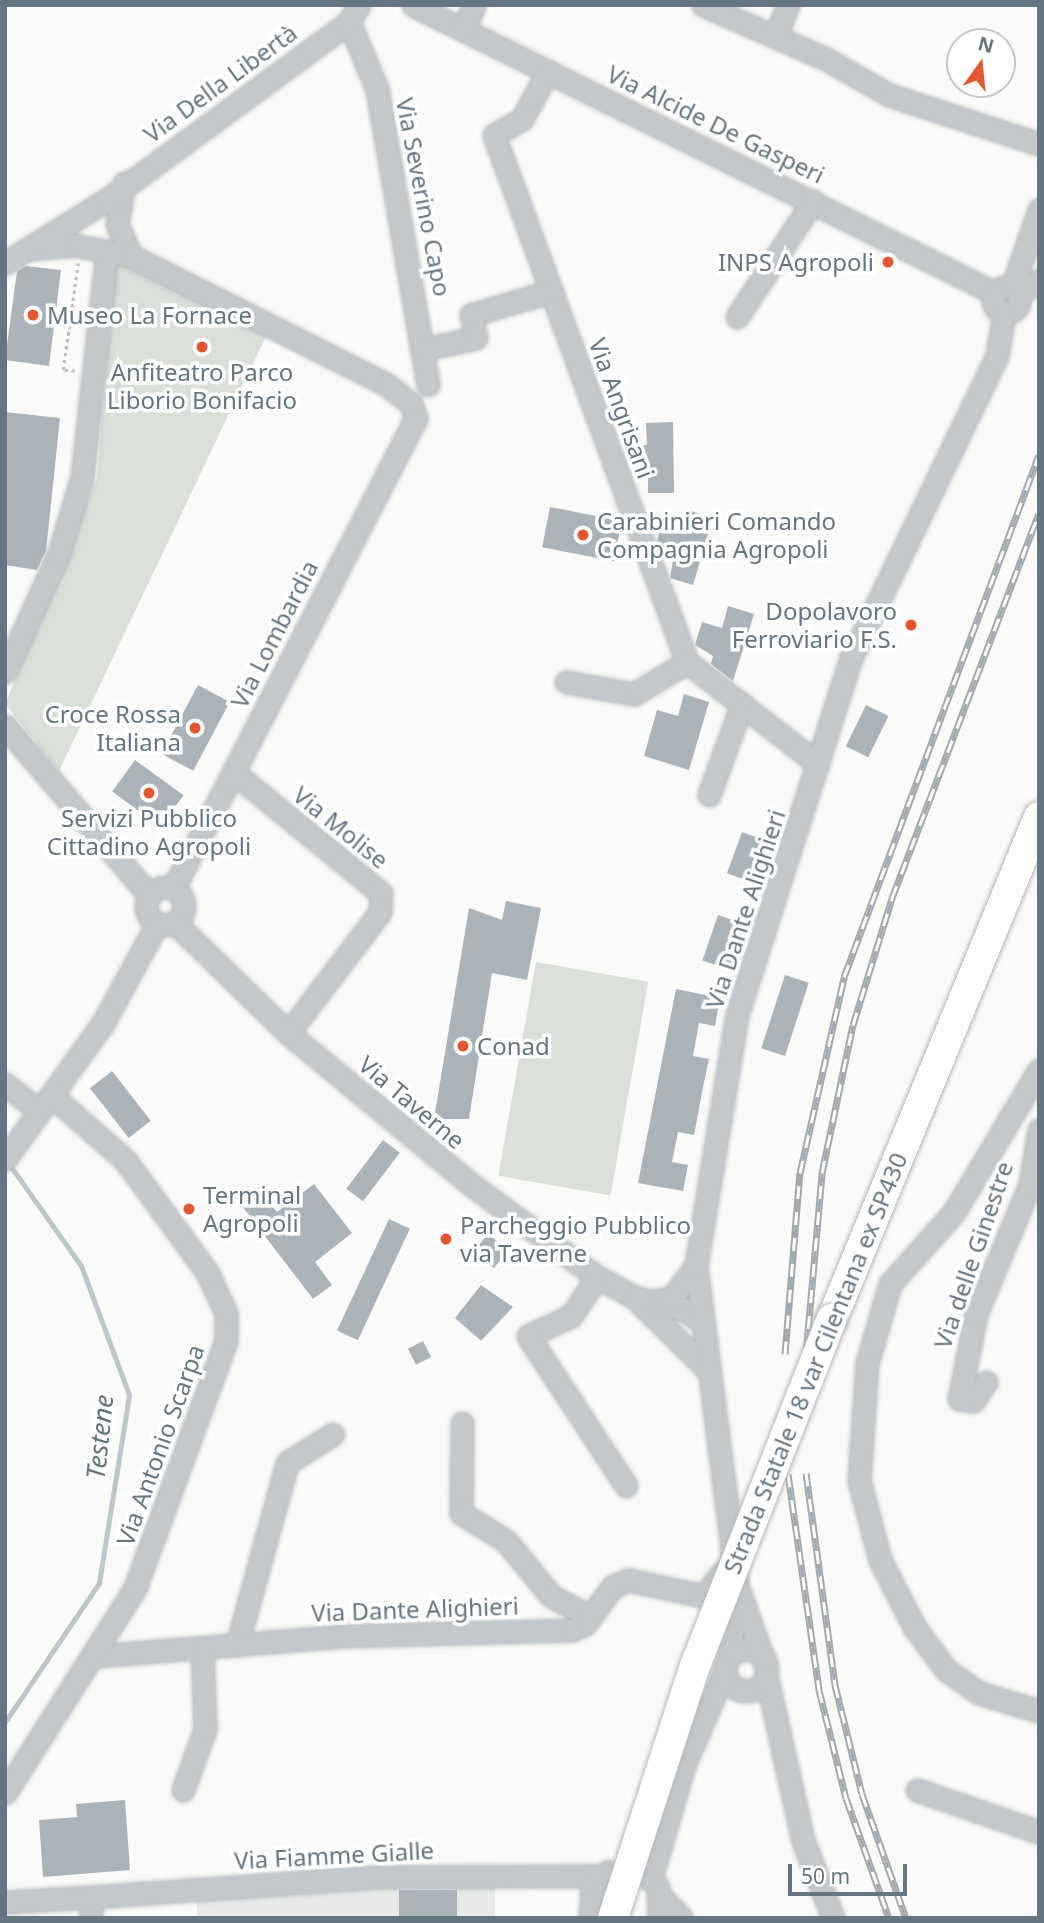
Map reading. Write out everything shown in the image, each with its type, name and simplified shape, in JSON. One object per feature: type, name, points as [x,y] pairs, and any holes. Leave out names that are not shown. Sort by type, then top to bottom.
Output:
[{"type":"highway","name":"Strada Statale 18 var Cilentana ex SP430","points":[[597,1915],[832,1319],[1039,817]]},
{"type":"street","name":"Via Alcide De Gasperi","points":[[413,5],[813,201],[1008,292]]},
{"type":"street","points":[[463,30],[474,5]]},
{"type":"street","points":[[703,5],[775,37],[889,95],[1039,144]]},
{"type":"street","points":[[775,37],[788,5]]},
{"type":"street","name":"Via Della Libertà","points":[[5,263],[107,199],[124,183],[354,14]]},
{"type":"street","name":"Via Severino Capo","points":[[354,14],[377,89],[424,349],[428,386]]},
{"type":"street","name":"Via Angrisani","points":[[548,71],[522,119],[495,135],[687,662],[699,678],[742,704],[818,764]]},
{"type":"street","points":[[124,183],[117,224],[131,256]]},
{"type":"street","points":[[737,317],[813,201]]},
{"type":"street","points":[[1008,292],[1039,211]]},
{"type":"street","points":[[30,249],[80,246],[131,256]]},
{"type":"street","points":[[5,672],[59,553],[82,478],[107,251]]},
{"type":"street","name":"Via Lombardia","points":[[131,256],[411,404],[416,418],[173,889]]},
{"type":"street","points":[[1008,292],[1039,281]]},
{"type":"street","name":"Via Severino Capo","points":[[424,349],[476,338],[471,315],[552,291]]},
{"type":"street","name":"Via Dante Alighieri","points":[[737,1586],[705,1367],[696,1265],[737,1015],[850,660],[997,356],[1004,313],[993,305],[1008,292]]},
{"type":"street","points":[[566,682],[635,694],[687,662]]},
{"type":"street","points":[[709,795],[742,704]]},
{"type":"street","points":[[5,726],[149,895]]},
{"type":"street","name":"Via Molise","points":[[233,772],[381,893],[380,912],[288,1033]]},
{"type":"street","points":[[5,1159],[103,1023],[166,923],[184,908],[173,889],[149,895]]},
{"type":"street","points":[[149,895],[146,911],[166,923]]},
{"type":"street","name":"Via Taverne","points":[[166,923],[288,1033],[473,1186],[597,1277],[659,1311],[703,1323]]},
{"type":"street","points":[[1037,1080],[954,1212],[890,1284],[867,1363],[859,1480],[880,1560],[915,1628],[946,1670],[979,1693],[1039,1711]]},
{"type":"street","name":"Via Antonio Scarpa","points":[[5,1084],[125,1160],[207,1272],[226,1313],[226,1341],[153,1543],[96,1656],[5,1793]]},
{"type":"street","name":"Via delle Ginestre","points":[[986,1382],[973,1401],[959,1399],[976,1314],[1030,1184],[1039,1130]]},
{"type":"street","points":[[696,1265],[659,1311],[705,1367]]},
{"type":"street","points":[[597,1277],[571,1316],[528,1336],[626,1486]]},
{"type":"street","points":[[462,1423],[461,1513],[506,1542],[551,1596],[589,1616]]},
{"type":"street","points":[[237,1645],[287,1463],[333,1434]]},
{"type":"street","name":"Via Dante Alighieri","points":[[202,1648],[572,1630],[589,1616],[614,1586],[629,1580],[703,1596],[732,1557]]},
{"type":"street","points":[[737,1586],[766,1669],[774,1719],[803,1841],[833,1918]]},
{"type":"street","points":[[737,1586],[735,1677],[774,1719]]},
{"type":"street","points":[[96,1656],[202,1648],[205,1729],[183,1790]]},
{"type":"street","points":[[657,1898],[661,1832],[710,1708],[752,1650],[766,1669]]},
{"type":"street","points":[[735,1677],[766,1669]]},
{"type":"street","points":[[917,1790],[1039,1832]]},
{"type":"street","points":[[661,1832],[628,1867],[657,1898],[681,1918]]},
{"type":"street","name":"Via Fiamme Gialle","points":[[91,1908],[376,1877],[521,1872],[550,1878],[600,1876],[628,1867]]},
{"type":"street","points":[[597,1915],[600,1876]]},
{"type":"street","points":[[550,1878],[597,1915]]},
{"type":"street","points":[[38,1900],[81,1918]]},
{"type":"street","points":[[5,1902],[38,1900],[91,1908]]},
{"type":"path","points":[[80,246],[63,370],[94,374]]},
{"type":"shaded area","points":[[115,261],[267,334],[59,771],[5,704],[97,478]]},
{"type":"shaded area","points":[[536,962],[648,982],[611,1195],[498,1176]]},
{"type":"shaded area","points":[[495,1882],[495,1918],[197,1918],[197,1899]]},
{"type":"building","name":"Museo La Fornace","points":[[26,266],[61,270],[49,366],[5,360],[17,271]]},
{"type":"building","points":[[5,412],[60,418],[46,551],[37,570],[5,565]]},
{"type":"building","points":[[673,422],[674,493],[648,493],[648,474],[632,475],[626,446],[647,445],[646,423]]},
{"type":"building","name":"Carabinieri Comando Compagnia Agropoli","points":[[550,507],[622,521],[614,561],[542,547]]},
{"type":"building","points":[[688,510],[713,518],[693,585],[670,578],[673,560],[662,556],[657,541],[661,526],[682,532]]},
{"type":"building","points":[[728,606],[754,614],[733,681],[711,664],[713,656],[695,645],[702,622],[722,628]]},
{"type":"building","name":"Croce Rossa Italiana","points":[[198,685],[230,702],[193,771],[161,754]]},
{"type":"building","points":[[684,694],[709,702],[689,770],[644,756],[657,710],[678,716]]},
{"type":"building","points":[[866,705],[888,716],[868,757],[846,746]]},
{"type":"building","name":"Servizi Pubblico Cittadino Agropoli","points":[[135,760],[184,795],[161,827],[112,792]]},
{"type":"building","points":[[742,832],[775,844],[760,885],[727,873]]},
{"type":"building","name":"Conad","points":[[506,901],[541,908],[527,980],[492,973],[469,1119],[434,1119],[469,908],[502,920]]},
{"type":"building","points":[[718,915],[744,924],[729,970],[702,960]]},
{"type":"building","points":[[785,975],[809,983],[785,1056],[761,1048]]},
{"type":"building","points":[[676,989],[720,998],[715,1026],[699,1023],[693,1056],[709,1059],[694,1135],[678,1132],[672,1162],[688,1165],[683,1191],[638,1183]]},
{"type":"building","points":[[112,1071],[151,1121],[129,1138],[90,1088]]},
{"type":"building","points":[[383,1140],[400,1153],[363,1201],[346,1189]]},
{"type":"building","points":[[314,1184],[352,1233],[315,1262],[332,1285],[313,1299],[239,1202],[258,1187],[277,1212]]},
{"type":"building","points":[[389,1219],[410,1229],[358,1340],[337,1330]]},
{"type":"building","points":[[488,1234],[508,1250],[494,1268],[474,1252]]},
{"type":"building","points":[[481,1285],[513,1307],[481,1341],[455,1318]]},
{"type":"building","points":[[423,1341],[431,1357],[416,1365],[408,1349]]},
{"type":"building","points":[[125,1800],[130,1870],[43,1877],[39,1820],[77,1817],[76,1804]]},
{"type":"building","points":[[399,1890],[457,1890],[457,1918],[399,1918]]},
{"type":"waterway","name":"Testene","points":[[5,1722],[99,1583],[129,1395],[81,1266],[8,1163]]},
{"type":"railway","points":[[785,1354],[800,1173],[844,977],[1039,455]]},
{"type":"railway","points":[[806,1354],[822,1173],[853,1025],[892,898],[1039,514]]},
{"type":"railway","points":[[806,1473],[835,1685],[862,1794],[906,1918]]},
{"type":"railway","points":[[788,1474],[819,1690],[846,1798],[889,1918]]},
{"type":"place","name":"INPS Agropoli","points":[[888,262]]},
{"type":"place","name":"Museo La Fornace","points":[[33,315]]},
{"type":"place","name":"Anfiteatro Parco Liborio Bonifacio","points":[[202,347]]},
{"type":"place","name":"Carabinieri Comando Compagnia Agropoli","points":[[583,535]]},
{"type":"place","name":"Dopolavoro Ferroviario F.S.","points":[[911,625]]},
{"type":"place","name":"Croce Rossa Italiana","points":[[195,728]]},
{"type":"place","name":"Servizi Pubblico Cittadino Agropoli","points":[[149,793]]},
{"type":"place","name":"Conad","points":[[463,1046]]},
{"type":"place","name":"Terminal Agropoli","points":[[189,1209]]},
{"type":"place","name":"Parcheggio Pubblico via Taverne","points":[[446,1239]]}]
